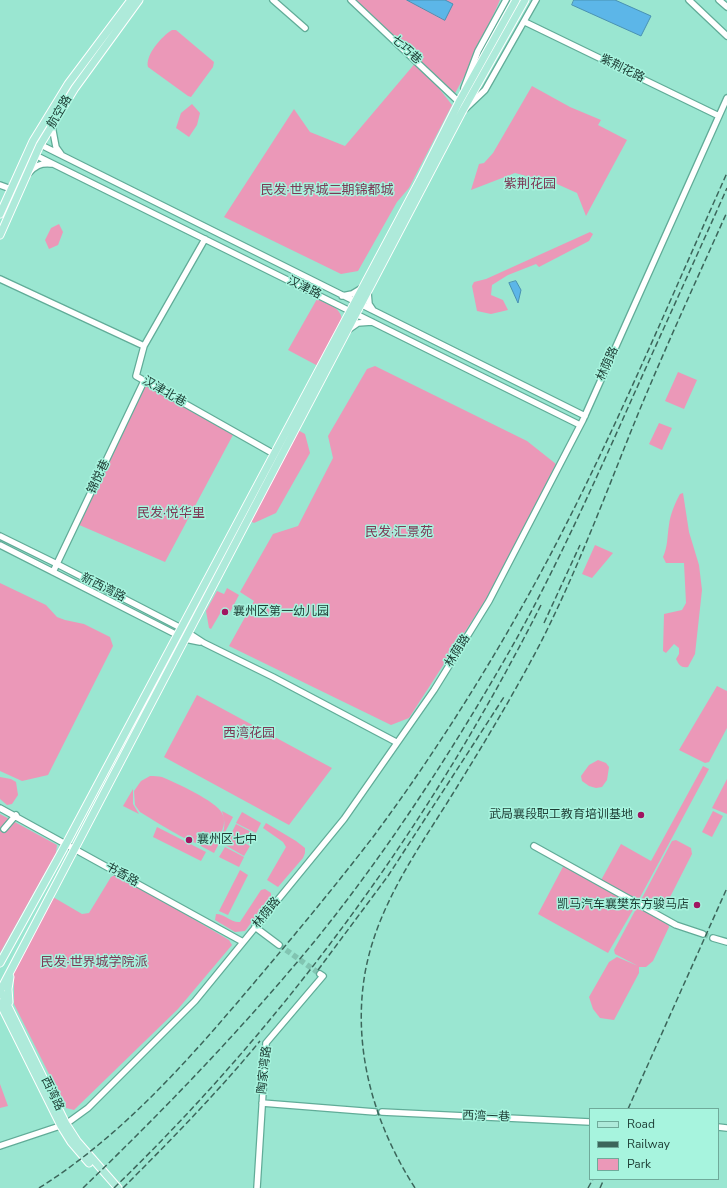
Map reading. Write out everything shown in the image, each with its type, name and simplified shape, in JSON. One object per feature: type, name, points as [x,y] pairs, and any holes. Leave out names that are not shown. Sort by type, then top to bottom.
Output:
[{"type":"main road","name":"航空路","points":[[0,214],[33,141],[68,84],[130,0]]},
{"type":"main road","name":"航空路","points":[[0,236],[40,145],[75,88],[139,0]]},
{"type":"main road","points":[[0,990],[348,330],[353,313],[459,102],[516,0]]},
{"type":"main road","points":[[365,290],[525,0]]},
{"type":"main road","points":[[1,960],[66,844],[344,323],[353,313]]},
{"type":"main road","points":[[11,970],[8,989],[12,1012]]},
{"type":"main road","name":"西湾路","points":[[0,990],[12,1012],[71,1142],[112,1188]]},
{"type":"main road","name":"西湾路","points":[[0,1003],[64,1125],[118,1188]]},
{"type":"main road","points":[[0,1011],[10,1022]]},
{"type":"street","points":[[273,0],[305,28]]},
{"type":"street","name":"七巧巷","points":[[351,0],[459,102]]},
{"type":"street","points":[[459,102],[478,51],[506,0]]},
{"type":"street","points":[[462,112],[485,90],[525,22],[536,0]]},
{"type":"street","points":[[689,0],[727,36]]},
{"type":"street","points":[[719,0],[727,7]]},
{"type":"street","name":"紫荆花路","points":[[525,22],[719,116]]},
{"type":"street","name":"林荫路","points":[[0,1146],[64,1125],[88,1108],[195,1001],[344,819],[396,742],[434,690],[489,601],[585,416],[727,98]]},
{"type":"street","points":[[52,126],[56,147],[63,156]]},
{"type":"street","name":"汉津路","points":[[33,141],[585,416]]},
{"type":"street","name":"汉津路","points":[[28,151],[580,425]]},
{"type":"street","points":[[26,176],[35,167],[43,163],[56,165]]},
{"type":"street","points":[[0,185],[11,189]]},
{"type":"street","points":[[0,279],[144,346],[205,239]]},
{"type":"street","points":[[342,296],[365,290],[368,304],[375,312]]},
{"type":"street","points":[[338,306],[344,314],[344,323]]},
{"type":"street","points":[[348,330],[358,323],[372,322]]},
{"type":"street","name":"汉津北巷","points":[[144,346],[136,376],[274,454]]},
{"type":"street","name":"锦悦巷","points":[[53,572],[144,381]]},
{"type":"street","name":"新西湾路","points":[[0,536],[57,564],[187,636],[273,677],[396,742]]},
{"type":"street","name":"新西湾路","points":[[0,545],[53,572],[180,632]]},
{"type":"street","name":"书香路","points":[[0,808],[16,815],[243,942]]},
{"type":"street","points":[[4,829],[16,815]]},
{"type":"street","points":[[534,846],[676,925],[703,934]]},
{"type":"street","points":[[255,927],[279,945]]},
{"type":"street","points":[[713,938],[727,942]]},
{"type":"street","name":"陶家湾路","points":[[257,1188],[266,1043],[323,976],[320,974]]},
{"type":"street","points":[[262,1103],[375,1112]]},
{"type":"street","name":"西湾一巷","points":[[382,1112],[589,1122]]},
{"type":"green space","points":[[351,0],[500,0],[470,66],[454,95],[420,64],[452,105],[409,188],[397,202],[358,271],[341,274],[224,217],[294,109],[310,132],[345,146],[417,61]]},
{"type":"green space","points":[[172,30],[176,30],[214,62],[213,67],[191,97],[148,67],[149,57],[155,46]]},
{"type":"green space","points":[[532,86],[570,107],[601,120],[598,125],[627,140],[586,216],[577,193],[557,184],[515,173],[471,190],[479,164],[484,163],[493,153]]},
{"type":"green space","points":[[192,104],[200,113],[197,125],[189,137],[176,128],[181,113]]},
{"type":"green space","points":[[59,224],[63,232],[58,245],[49,249],[45,240],[51,228]]},
{"type":"green space","points":[[590,232],[593,234],[589,241],[539,267],[536,264],[508,275],[492,285],[491,295],[503,300],[508,310],[491,314],[477,311],[472,286],[474,282],[486,279]]},
{"type":"green space","points":[[317,299],[334,307],[340,313],[342,322],[318,366],[288,350]]},
{"type":"green space","points":[[375,366],[527,441],[556,464],[490,593],[409,718],[391,725],[229,646],[254,601],[240,592],[273,534],[298,526],[333,458],[328,436],[367,369]]},
{"type":"green space","points":[[678,372],[697,380],[684,409],[665,401]]},
{"type":"green space","points":[[145,383],[234,433],[165,562],[77,524]]},
{"type":"green space","points":[[659,423],[672,428],[662,450],[649,444]]},
{"type":"green space","points":[[296,429],[305,434],[310,453],[276,513],[254,523],[248,520]]},
{"type":"green space","points":[[683,493],[689,532],[699,565],[702,590],[695,654],[688,667],[680,666],[678,663],[676,659],[679,654],[679,648],[674,644],[666,653],[663,651],[664,614],[682,610],[686,603],[684,563],[666,563],[663,557],[667,545],[672,513],[680,494]]},
{"type":"green space","points":[[595,545],[613,553],[592,578],[582,574]]},
{"type":"green space","points":[[0,583],[46,605],[57,617],[84,624],[110,637],[113,646],[48,775],[22,781],[0,771]]},
{"type":"green space","points":[[227,588],[239,595],[228,616],[221,612],[211,629],[209,628],[206,611],[217,591],[224,594]]},
{"type":"green space","points":[[717,686],[727,691],[727,728],[709,762],[705,763],[679,750]]},
{"type":"green space","points":[[197,695],[332,768],[289,825],[164,757]]},
{"type":"green space","points":[[598,760],[606,763],[609,767],[607,780],[602,787],[596,788],[589,786],[582,781],[581,776],[589,765]]},
{"type":"green space","points":[[703,766],[709,769],[637,903],[608,953],[538,914],[565,863],[600,882],[621,844],[651,861]]},
{"type":"green space","points":[[150,776],[162,777],[176,783],[204,798],[218,808],[222,813],[224,825],[218,836],[208,843],[196,843],[140,812],[135,805],[134,791],[141,781]]},
{"type":"green space","points":[[0,777],[11,779],[16,782],[18,795],[12,804],[7,805],[0,799]]},
{"type":"green space","points":[[727,779],[727,814],[712,808]]},
{"type":"green space","points":[[133,789],[133,804],[139,814],[123,806]]},
{"type":"green space","points":[[222,811],[233,817],[214,853],[199,845],[212,842],[221,836],[224,825]]},
{"type":"green space","points":[[713,811],[723,816],[712,837],[702,832]]},
{"type":"green space","points":[[242,812],[261,823],[256,833],[236,823]]},
{"type":"green space","points":[[0,814],[57,845],[56,853],[0,953]]},
{"type":"green space","points":[[266,823],[305,848],[303,858],[278,887],[267,880],[286,847],[283,842],[263,828]]},
{"type":"green space","points":[[236,824],[255,834],[250,844],[231,834]]},
{"type":"green space","points":[[157,827],[206,852],[201,861],[153,837]]},
{"type":"green space","points":[[230,835],[250,846],[244,856],[225,845]]},
{"type":"green space","points":[[676,840],[691,848],[692,854],[665,907],[657,911],[645,905],[642,898],[672,841]]},
{"type":"green space","points":[[225,847],[244,857],[239,867],[219,857]]},
{"type":"green space","points":[[240,870],[248,875],[228,915],[219,911]]},
{"type":"green space","points":[[117,874],[229,940],[232,945],[178,1009],[74,1110],[66,1108],[14,1004],[14,970],[53,897],[82,914],[89,913],[111,877]]},
{"type":"green space","points":[[265,889],[271,893],[271,896],[245,931],[235,932],[215,920],[216,914],[219,914],[234,921],[240,922],[261,890]]},
{"type":"green space","points":[[639,908],[668,923],[669,927],[653,961],[646,967],[639,967],[639,973],[614,1020],[600,1018],[593,1009],[589,997],[609,962],[617,957],[638,966],[615,954],[614,950],[636,909]]},
{"type":"green space","points":[[0,1084],[8,1106],[0,1108]]},
{"type":"water","points":[[407,0],[445,0],[453,4],[445,20]]},
{"type":"water","points":[[574,0],[615,0],[651,16],[641,36],[572,5]]},
{"type":"water","points":[[516,281],[521,290],[518,303],[509,283]]},
{"type":"tunnel","points":[[703,934],[713,938]]},
{"type":"tunnel","points":[[279,945],[320,974]]},
{"type":"railway","points":[[39,1188],[70,1167],[100,1143],[129,1118],[183,1064],[234,1006],[331,890],[373,837],[420,771],[486,669],[527,599],[571,515],[640,370],[727,173]]},
{"type":"railway","points":[[83,1188],[143,1129],[231,1038],[287,974],[341,908],[367,873],[441,764],[509,652],[553,570],[727,188]]},
{"type":"railway","points":[[415,1188],[388,1138],[378,1112],[364,1058],[362,1001],[365,973],[371,948],[389,902],[412,858],[498,719],[531,661],[555,614],[604,500],[638,414],[727,212]]},
{"type":"railway","points":[[544,623],[580,545]]},
{"type":"railway","points":[[114,1188],[178,1124],[239,1056],[297,987],[352,914],[404,840],[453,764],[541,605]]},
{"type":"railway","points":[[318,970],[388,876],[504,697]]},
{"type":"railway","points":[[628,1108],[727,888]]},
{"type":"railway","points":[[123,1188],[193,1116],[260,1041]]},
{"type":"railway","points":[[588,1188],[592,1180]]},
{"type":"railway","points":[[600,1188],[604,1180]]},
{"type":"place","name":"襄州区第一幼儿园","points":[[225,612]]},
{"type":"place","name":"武局襄段职工教育培训基地","points":[[641,815]]},
{"type":"place","name":"襄州区七中","points":[[189,840]]},
{"type":"place","name":"凯马汽车襄樊东方骏马店","points":[[697,905]]},
{"type":"district","name":"紫荆花园","points":[[530,185]]},
{"type":"district","name":"民发·世界城二期锦都城","points":[[327,191]]},
{"type":"district","name":"民发·悦华里","points":[[171,514]]},
{"type":"district","name":"民发·汇景苑","points":[[399,533]]},
{"type":"district","name":"西湾花园","points":[[249,734]]},
{"type":"district","name":"民发·世界城学院派","points":[[94,963]]}]
